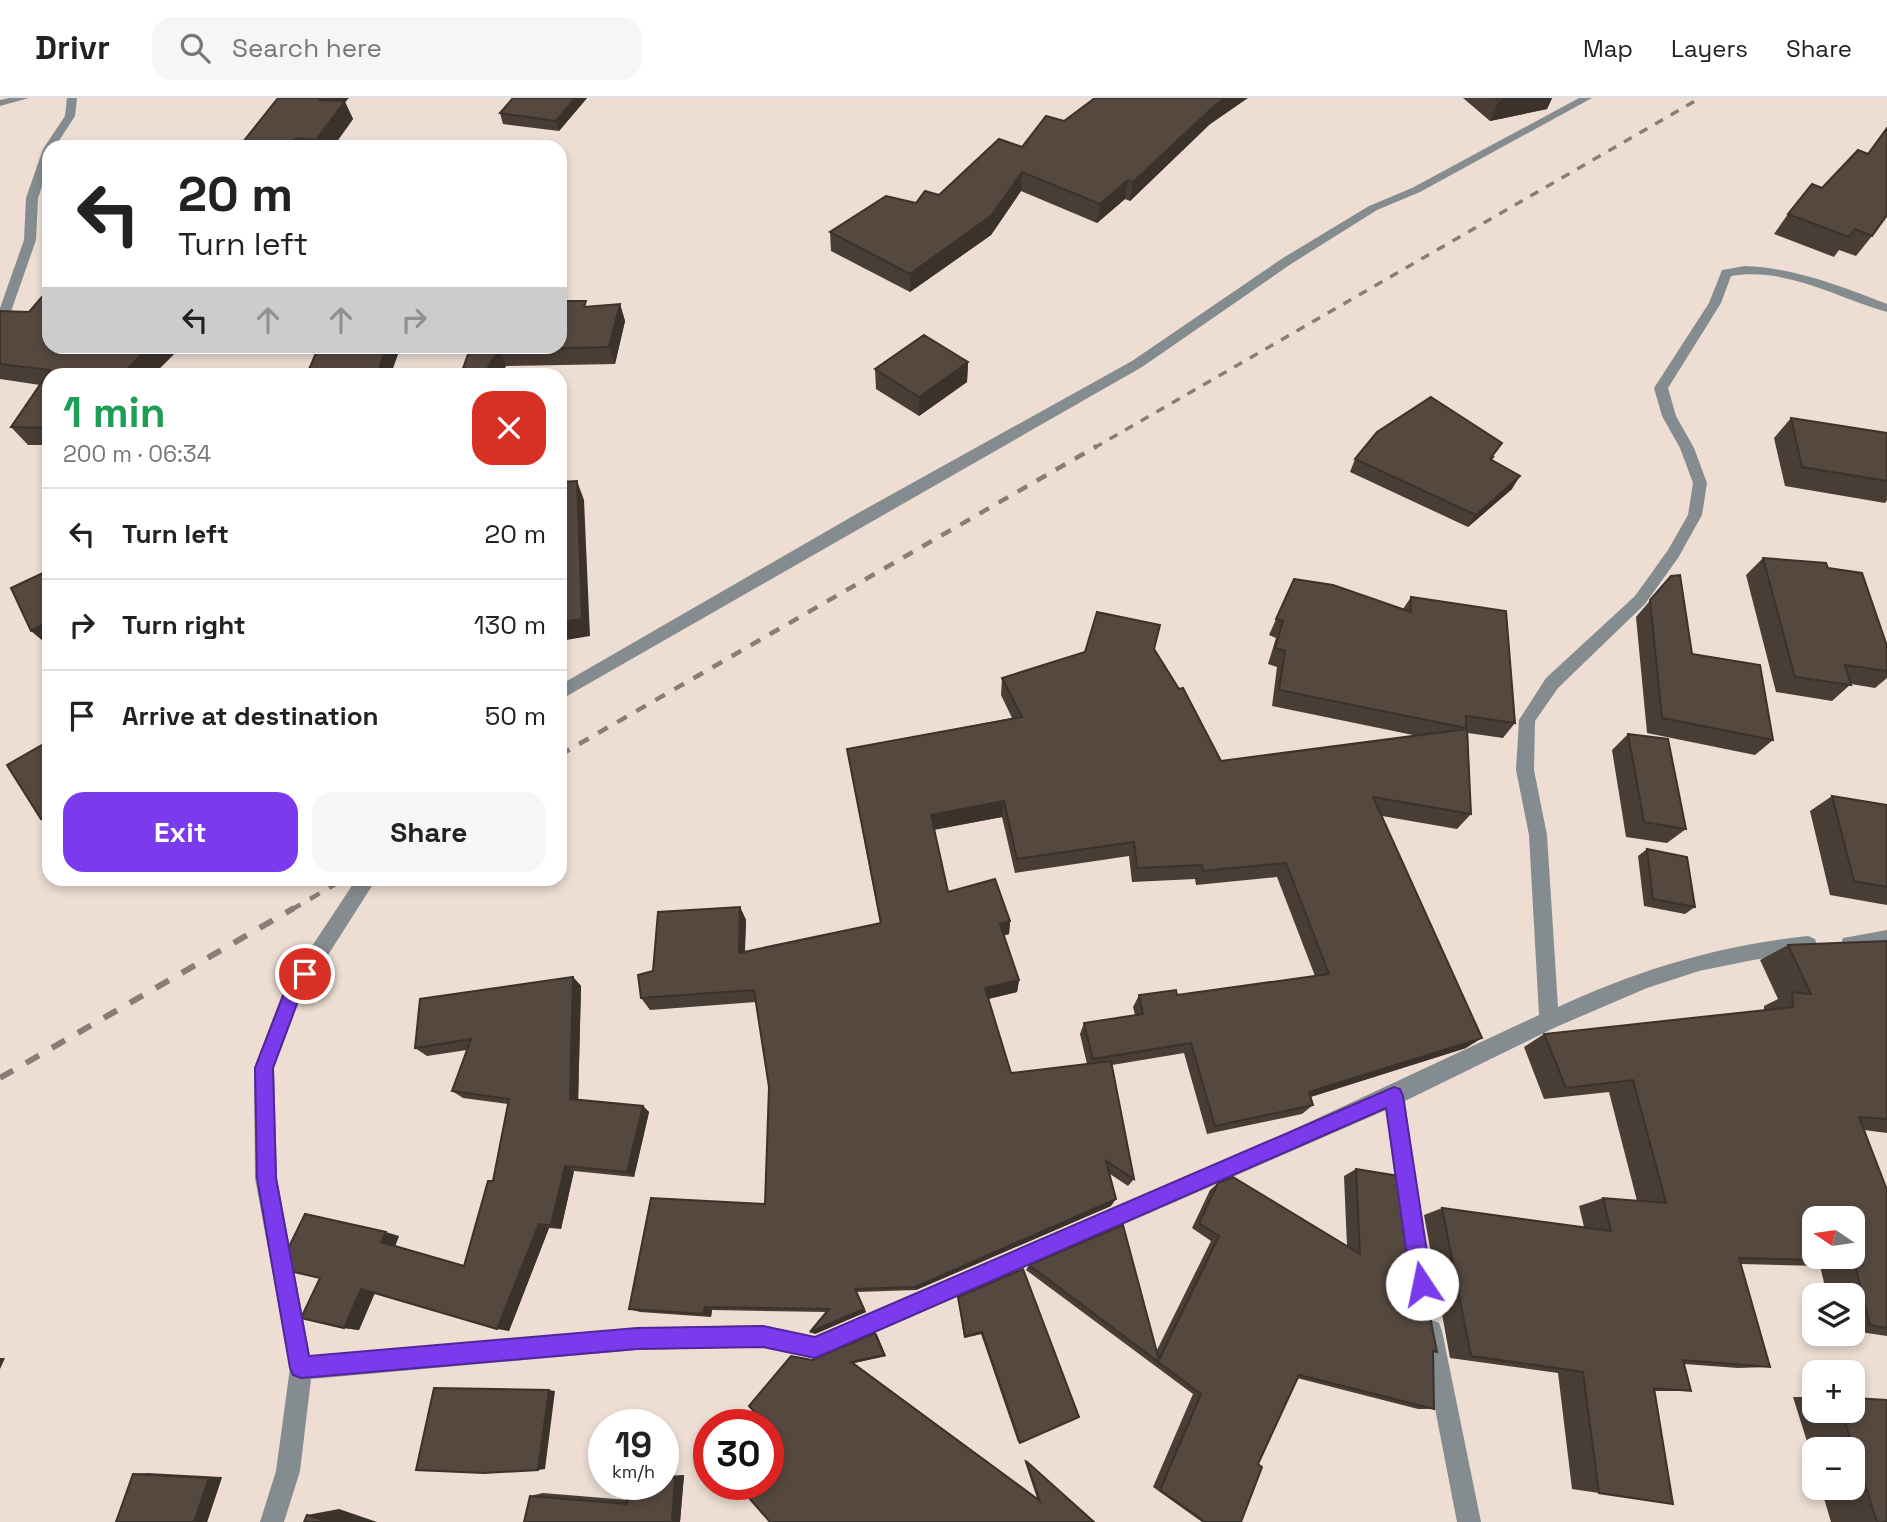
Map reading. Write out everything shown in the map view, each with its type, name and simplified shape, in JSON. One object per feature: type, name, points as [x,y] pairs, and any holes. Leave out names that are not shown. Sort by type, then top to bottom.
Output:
[{"type":"street","points":[[0,103],[24,98]]},
{"type":"street","points":[[55,140],[70,116],[72,98]]},
{"type":"street","points":[[567,690],[865,516],[1137,364],[1287,261],[1373,208],[1416,190],[1587,98]]},
{"type":"street","points":[[0,326],[30,240],[32,198],[42,170]]},
{"type":"street","points":[[1549,1021],[1538,835],[1525,770],[1527,720],[1552,683],[1640,600],[1673,554],[1695,516],[1700,483],[1687,448],[1670,416],[1661,388],[1714,303],[1726,273],[1745,268],[1782,275],[1887,308]]},
{"type":"street","points":[[272,1522],[288,1471],[301,1368],[266,1178],[264,1068],[292,994],[363,886]]},
{"type":"street","points":[[301,1368],[637,1339],[763,1336],[815,1348],[1394,1096],[1549,1021],[1661,974],[1764,947],[1862,944],[1887,939]]},
{"type":"street","points":[[1394,1096],[1419,1270]]},
{"type":"street","points":[[1427,1311],[1469,1522]]},
{"type":"building","points":[[278,98],[345,101],[316,140],[245,140]]},
{"type":"building","points":[[513,98],[575,98],[556,121],[500,113]]},
{"type":"building","points":[[1095,98],[1225,98],[1133,182],[1128,180],[1100,204],[1022,172],[991,216],[910,274],[830,232],[886,196],[916,203],[925,191],[939,195],[999,139],[1022,147],[1046,116],[1064,121]]},
{"type":"building","points":[[1887,128],[1887,215],[1872,236],[1855,229],[1849,237],[1788,214],[1812,184],[1822,188],[1858,150],[1868,154]]},
{"type":"building","points":[[42,297],[42,354],[142,354],[128,368],[42,369],[0,364],[0,311],[29,312]]},
{"type":"building","points":[[567,301],[586,301],[584,307],[620,304],[609,347],[567,348]]},
{"type":"building","points":[[924,335],[968,362],[919,397],[875,369]]},
{"type":"building","points":[[316,354],[384,354],[379,368],[310,368]]},
{"type":"building","points":[[468,354],[496,354],[488,368],[463,368]]},
{"type":"building","points":[[42,382],[42,428],[11,427]]},
{"type":"building","points":[[1431,397],[1502,443],[1490,459],[1520,476],[1476,515],[1355,459],[1377,432]]},
{"type":"building","points":[[1791,418],[1887,433],[1887,481],[1802,467]]},
{"type":"building","points":[[577,481],[582,619],[567,621],[567,482]]},
{"type":"building","points":[[1763,558],[1826,563],[1828,568],[1862,573],[1887,646],[1887,671],[1845,665],[1851,685],[1795,677]]},
{"type":"building","points":[[42,573],[42,626],[31,631],[11,588]]},
{"type":"building","points":[[1680,575],[1692,654],[1760,665],[1773,740],[1662,718],[1650,600],[1671,576]]},
{"type":"building","points":[[1294,579],[1333,585],[1411,612],[1411,597],[1506,611],[1515,723],[1466,716],[1466,728],[1279,690],[1285,651],[1275,648],[1283,621],[1276,619]]},
{"type":"building","points":[[1097,612],[1160,625],[1154,649],[1179,689],[1183,688],[1221,761],[1467,729],[1471,814],[1373,797],[1482,1038],[1309,1092],[1313,1105],[1215,1126],[1191,1043],[1093,1059],[1084,1023],[1143,1014],[1139,995],[1176,990],[1177,995],[1329,974],[1286,863],[1203,871],[1202,865],[1137,868],[1134,842],[1017,859],[1004,801],[931,815],[948,892],[995,879],[1010,921],[1000,924],[1019,980],[985,988],[1011,1073],[1111,1061],[1134,1179],[1106,1161],[1116,1199],[915,1287],[855,1289],[864,1309],[810,1332],[829,1309],[705,1307],[703,1314],[629,1309],[651,1198],[765,1204],[769,1087],[754,990],[641,998],[638,975],[653,971],[658,912],[740,907],[739,953],[881,923],[847,749],[1022,717],[1002,678],[1085,652]]},
{"type":"building","points":[[1628,734],[1668,739],[1686,829],[1644,822]]},
{"type":"building","points":[[42,745],[42,818],[41,819],[7,765]]},
{"type":"building","points":[[1832,796],[1887,805],[1887,887],[1854,881]]},
{"type":"building","points":[[1647,849],[1687,857],[1695,907],[1653,899]]},
{"type":"building","points":[[1887,941],[1887,1119],[1859,1117],[1887,1190],[1887,1328],[1870,1325],[1865,1305],[1865,1283],[1860,1283],[1856,1269],[1866,1269],[1866,1206],[1802,1206],[1802,1260],[1739,1258],[1770,1367],[1683,1360],[1691,1391],[1654,1388],[1673,1504],[1599,1493],[1583,1372],[1471,1356],[1442,1208],[1611,1231],[1603,1198],[1666,1203],[1633,1080],[1566,1088],[1544,1034],[1793,1007],[1792,992],[1811,994],[1788,945]]},
{"type":"building","points":[[573,977],[570,1099],[643,1106],[627,1172],[565,1166],[551,1225],[539,1224],[497,1329],[361,1289],[344,1328],[301,1318],[320,1278],[281,1269],[280,1265],[305,1214],[386,1232],[381,1242],[464,1266],[488,1181],[493,1181],[509,1099],[452,1091],[471,1039],[415,1048],[420,999]]},
{"type":"building","points":[[1356,1169],[1406,1177],[1408,1206],[1437,1352],[1433,1351],[1434,1409],[1299,1375],[1258,1464],[1262,1467],[1241,1522],[1205,1522],[1160,1490],[1201,1394],[1029,1265],[1123,1225],[1159,1360],[1219,1236],[1199,1223],[1218,1183],[1233,1177],[1360,1254]]},
{"type":"building","points":[[1023,1269],[1079,1417],[1020,1443],[982,1332],[965,1336],[958,1297]]},
{"type":"building","points":[[875,1333],[884,1355],[851,1362],[1040,1501],[1026,1461],[1094,1522],[770,1522],[751,1500],[784,1500],[784,1409],[752,1409],[749,1406],[791,1356],[812,1360]]},
{"type":"building","points":[[434,1388],[549,1390],[538,1470],[484,1473],[416,1470]]},
{"type":"building","points":[[1865,1399],[1887,1400],[1887,1522],[1877,1522],[1865,1485],[1865,1437],[1850,1437],[1845,1423],[1865,1423]]},
{"type":"building","points":[[133,1474],[209,1478],[194,1522],[116,1522]]},
{"type":"building","points":[[530,1496],[627,1504],[627,1500],[673,1500],[672,1522],[524,1522]]},
{"type":"building","points":[[307,1515],[328,1522],[304,1522]]},
{"type":"railway","points":[[1094,448],[1700,98]]},
{"type":"railway","points":[[567,751],[1097,446]]},
{"type":"railway","points":[[291,910],[332,886]]},
{"type":"railway","points":[[0,1078],[294,908]]},
{"type":"route","points":[[305,974],[292,994],[264,1068],[266,1178],[301,1368],[637,1339],[763,1336],[815,1348],[1394,1096],[1422,1284]]}]
